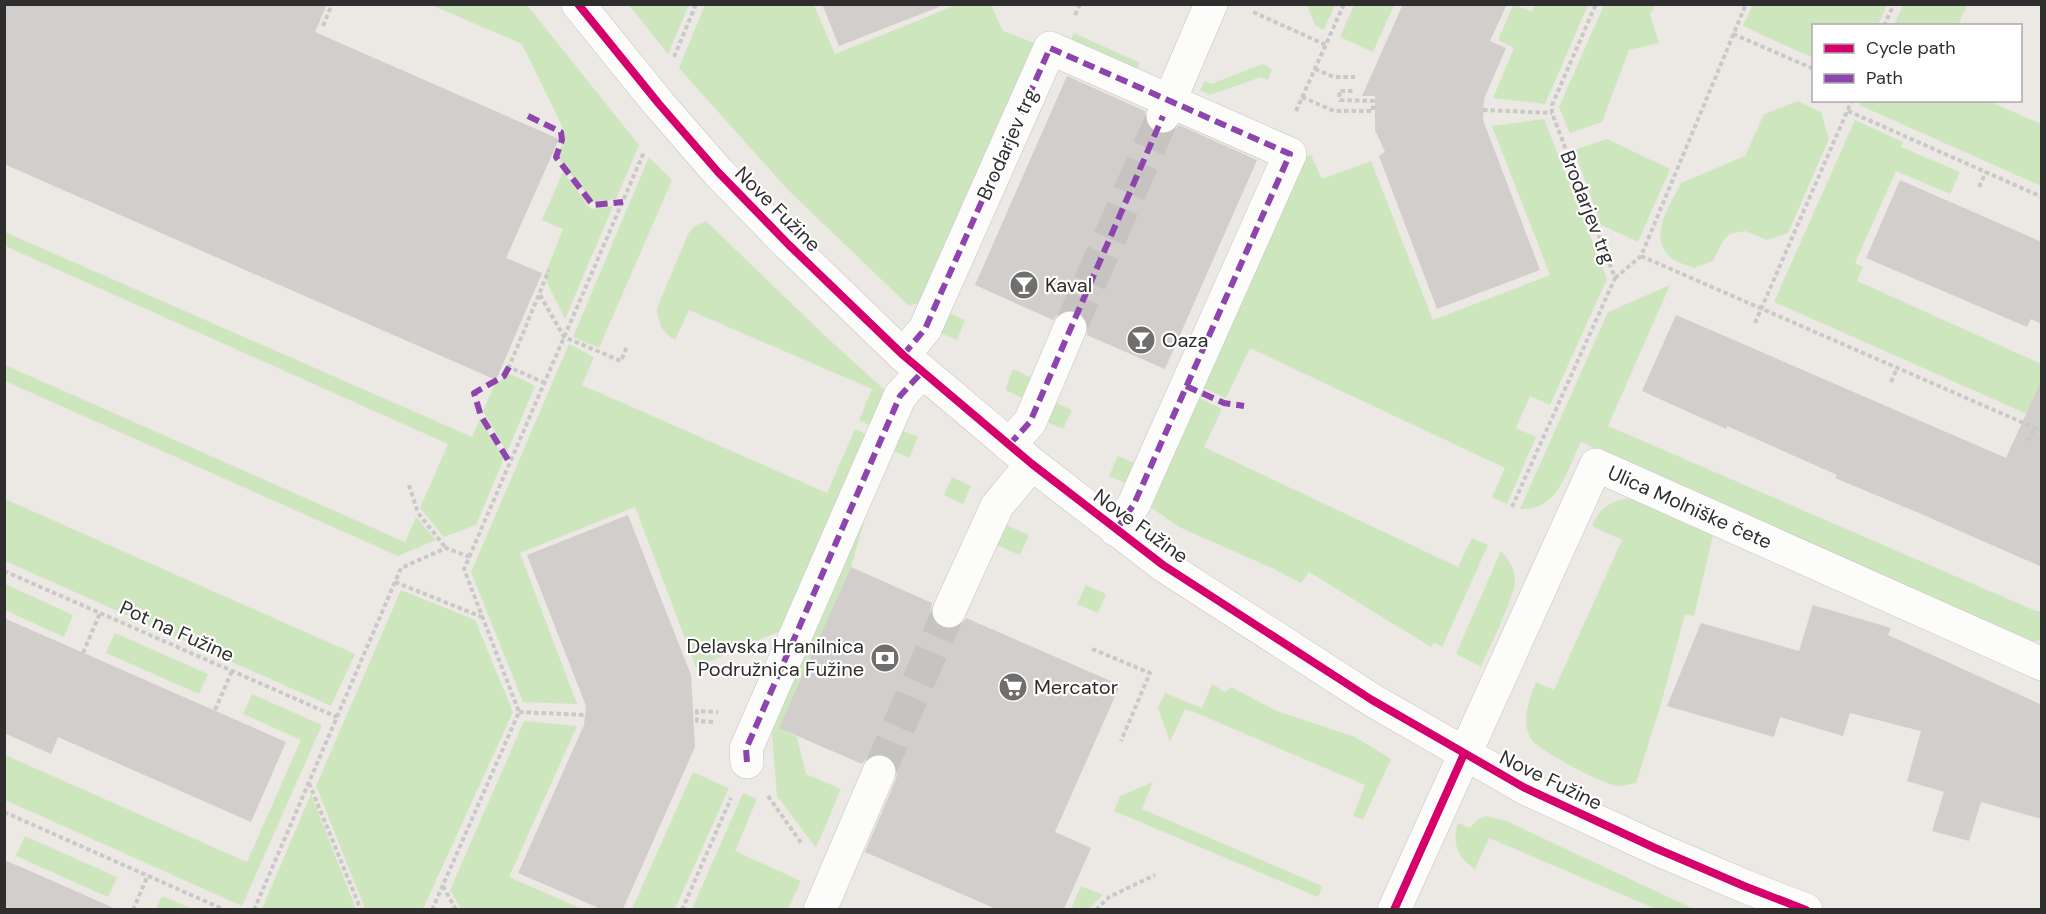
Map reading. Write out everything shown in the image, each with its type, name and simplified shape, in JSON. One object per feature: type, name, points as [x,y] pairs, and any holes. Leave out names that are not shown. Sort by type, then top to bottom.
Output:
[{"type":"street","name":"Nove Fužine","points":[[578,4],[718,172],[789,245],[913,363],[1021,455],[1163,565],[1362,694],[1526,788],[1655,848],[1744,886],[1806,909]]},
{"type":"street","points":[[1166,109],[1211,4]]},
{"type":"street","name":"Brodarjev trg","points":[[744,770],[746,749],[900,396],[925,329],[1050,48],[1166,109],[1278,150]]},
{"type":"street","points":[[1116,530],[1134,504],[1290,154],[1278,150]]},
{"type":"street","points":[[949,610],[1021,455],[1030,422],[1070,328]]},
{"type":"street","name":"Ulica Molniške čete","points":[[1464,754],[1596,465],[2042,664]]},
{"type":"street","points":[[1394,909],[1464,754]]},
{"type":"street","points":[[825,896],[879,772]]},
{"type":"path","points":[[323,26],[333,4]]},
{"type":"path","points":[[673,58],[696,4]]},
{"type":"path","points":[[1278,150],[1344,4]]},
{"type":"path","points":[[1483,110],[1552,113],[1552,105],[1596,4]]},
{"type":"path","points":[[1615,279],[1641,256],[1746,4]]},
{"type":"path","points":[[1885,24],[1894,4]]},
{"type":"path","points":[[1245,9],[1326,45]]},
{"type":"path","points":[[1733,34],[1812,68]]},
{"type":"path","points":[[1315,69],[1334,77],[1355,77]]},
{"type":"path","points":[[1302,97],[1334,111],[1373,111],[1373,101],[1340,100],[1339,91],[1354,91]]},
{"type":"path","points":[[1755,322],[1851,102]]},
{"type":"path","points":[[1848,111],[2042,197]]},
{"type":"path","points":[[432,909],[519,712],[464,569],[648,143]]},
{"type":"path","points":[[1980,187],[1986,172]]},
{"type":"path","points":[[1641,256],[2042,431]]},
{"type":"path","points":[[545,383],[509,367],[549,270]]},
{"type":"path","points":[[539,294],[564,337],[621,361],[627,345]]},
{"type":"path","points":[[1891,382],[1897,368]]},
{"type":"path","points":[[2028,441],[2034,428]]},
{"type":"path","points":[[409,485],[418,513],[446,548],[470,557]]},
{"type":"path","points":[[254,909],[401,568],[446,548]]},
{"type":"path","points":[[395,582],[482,617]]},
{"type":"path","points":[[83,653],[100,613]]},
{"type":"path","points":[[1092,649],[1150,674],[1121,741]]},
{"type":"path","points":[[215,710],[232,671]]},
{"type":"path","points":[[519,712],[585,715]]},
{"type":"path","points":[[682,909],[744,770],[762,788],[825,896]]},
{"type":"path","points":[[309,782],[361,909]]},
{"type":"path","points":[[4,822],[6,813],[225,909]]},
{"type":"path","points":[[133,909],[148,875]]},
{"type":"path","points":[[1096,909],[1109,897],[1155,875]]},
{"type":"path","points":[[442,886],[456,909]]},
{"type":"green space","points":[[1753,4],[1887,4],[1878,24],[1812,24],[1812,58],[1743,26]]},
{"type":"green space","points":[[1903,4],[1967,5],[1958,24],[1894,24]]},
{"type":"green space","points":[[431,5],[527,5],[639,145],[616,199],[594,203],[557,157],[564,140],[564,130],[522,44]]},
{"type":"green space","points":[[629,5],[689,5],[668,54]]},
{"type":"green space","points":[[705,5],[814,5],[835,54],[956,5],[991,5],[1003,31],[1040,45],[927,300],[909,306],[786,188],[679,68]]},
{"type":"green space","points":[[1307,5],[1335,5],[1324,30],[1315,25]]},
{"type":"green space","points":[[1354,5],[1394,5],[1373,52],[1340,37]]},
{"type":"green space","points":[[1513,5],[1532,11],[1535,5],[1588,5],[1545,104],[1493,98],[1514,48],[1498,40]]},
{"type":"green space","points":[[1604,5],[1655,5],[1650,15],[1659,43],[1629,50],[1602,122],[1570,133],[1559,107]]},
{"type":"green space","points":[[1074,33],[1140,63],[1136,73],[1069,43]]},
{"type":"green space","points":[[1263,64],[1272,69],[1268,80],[1261,77],[1210,95],[1200,90],[1205,81],[1211,84]]},
{"type":"green space","points":[[1798,101],[1821,112],[1829,139],[1788,233],[1767,240],[1745,231],[1730,234],[1723,241],[1713,261],[1694,268],[1669,256],[1663,248],[1661,229],[1663,219],[1681,183],[1745,156],[1764,114]]},
{"type":"green space","points":[[1860,102],[1991,102],[2041,124],[2041,186],[1859,105]]},
{"type":"green space","points":[[1544,119],[1607,279],[1550,405],[1530,396],[1516,428],[1536,437],[1507,504],[1492,497],[1505,468],[1250,348],[1226,398],[1197,385],[1296,159],[1311,155],[1322,179],[1371,161],[1433,320],[1550,275],[1492,126]]},
{"type":"green space","points":[[1855,120],[1903,142],[1901,147],[1960,172],[1950,194],[1896,171],[1855,263],[1863,267],[1857,281],[2041,364],[2041,420],[1774,302]]},
{"type":"green space","points":[[1607,139],[1670,169],[1638,242],[1601,225],[1574,150]]},
{"type":"green space","points":[[649,157],[672,180],[599,348],[573,337]]},
{"type":"green space","points":[[563,172],[591,209],[613,206],[565,319],[544,277],[563,229],[542,220]]},
{"type":"green space","points":[[706,221],[888,393],[875,428],[859,420],[872,389],[689,310],[675,340],[664,330],[657,308],[688,234],[695,226]]},
{"type":"green space","points":[[5,232],[472,437],[480,419],[504,458],[476,525],[444,537],[420,508],[448,444],[5,246]]},
{"type":"green space","points":[[1670,285],[1608,426],[2036,611],[2041,611],[2041,640],[2026,643],[2012,638],[1581,442],[1566,476],[1553,496],[1533,508],[1520,509],[1608,312]]},
{"type":"green space","points":[[945,311],[965,320],[957,340],[936,331]]},
{"type":"green space","points":[[569,344],[594,357],[582,385],[827,493],[855,429],[871,437],[787,628],[696,667],[635,507],[520,553],[577,704],[523,702],[471,572]]},
{"type":"green space","points":[[5,365],[405,542],[416,517],[436,540],[398,556],[5,381]]},
{"type":"green space","points":[[1013,369],[1034,379],[1025,399],[1005,390]]},
{"type":"green space","points":[[511,374],[535,386],[507,452],[483,411],[495,384]]},
{"type":"green space","points":[[1193,395],[1222,409],[1204,447],[1458,567],[1472,538],[1488,545],[1442,647],[1434,642],[1431,647],[1309,572],[1301,583],[1179,527],[1146,504]]},
{"type":"green space","points":[[1052,401],[1072,410],[1063,429],[1043,420]]},
{"type":"green space","points":[[898,429],[918,437],[909,458],[890,449]]},
{"type":"green space","points":[[1118,456],[1139,465],[1130,485],[1109,476]]},
{"type":"green space","points":[[952,477],[971,486],[963,504],[944,495]]},
{"type":"green space","points":[[876,481],[851,567],[780,728],[797,737],[806,774],[841,789],[816,848],[777,796],[771,723]]},
{"type":"green space","points":[[1635,498],[1714,531],[1694,616],[1685,614],[1661,704],[1636,783],[1617,786],[1573,767],[1537,745],[1528,733],[1526,719],[1528,704],[1536,682],[1554,690],[1622,540],[1592,526],[1595,519],[1608,505],[1620,500]]},
{"type":"green space","points":[[5,499],[355,654],[331,706],[5,561]]},
{"type":"green space","points":[[1006,525],[1029,535],[1020,555],[997,545]]},
{"type":"green space","points":[[1501,551],[1509,561],[1515,576],[1514,587],[1507,609],[1481,667],[1456,654]]},
{"type":"green space","points":[[5,584],[73,615],[64,637],[5,610]]},
{"type":"green space","points":[[1086,585],[1106,594],[1098,613],[1077,604]]},
{"type":"green space","points":[[401,590],[475,620],[513,712],[423,909],[365,909],[316,786]]},
{"type":"green space","points":[[115,633],[208,674],[199,694],[106,653]]},
{"type":"green space","points":[[1212,684],[1225,692],[1231,687],[1277,711],[1355,737],[1391,759],[1363,820],[1353,816],[1365,785],[1201,715],[1185,709],[1170,742],[1158,708],[1165,693],[1202,708]]},
{"type":"green space","points":[[252,694],[322,725],[242,906],[5,800],[5,755],[247,862],[301,740],[243,714]]},
{"type":"green space","points":[[524,721],[577,726],[509,877],[582,909],[461,909],[450,890]]},
{"type":"green space","points":[[693,772],[729,788],[675,909],[632,909]]},
{"type":"green space","points":[[1153,782],[1142,809],[1322,886],[1318,897],[1114,811],[1120,796]]},
{"type":"green space","points":[[743,793],[757,799],[735,851],[801,881],[788,909],[692,909]]},
{"type":"green space","points":[[311,794],[356,909],[262,909]]},
{"type":"green space","points":[[1486,816],[1506,821],[1694,909],[1656,909],[1489,838],[1475,869],[1460,855],[1455,837],[1456,830],[1458,823],[1470,828],[1477,820]]},
{"type":"green space","points":[[25,836],[117,877],[108,897],[16,856]]},
{"type":"green space","points":[[1081,886],[1103,895],[1089,909],[1071,909]]},
{"type":"green space","points":[[162,896],[193,909],[156,909]]},
{"type":"building","points":[[4,4],[327,4],[315,32],[559,139],[506,258],[542,273],[496,380],[4,164]]},
{"type":"building","points":[[822,4],[938,4],[939,7],[839,46]]},
{"type":"building","points":[[1403,4],[1507,4],[1490,41],[1506,48],[1484,99],[1483,120],[1540,270],[1437,309],[1379,156],[1385,152],[1375,130],[1375,96],[1362,96]]},
{"type":"building","points":[[1067,76],[1145,111],[1148,127],[1155,133],[1166,134],[1174,131],[1179,125],[1257,160],[1165,369],[1087,335],[1088,325],[1085,317],[1078,311],[1067,310],[1059,313],[1053,320],[975,285]]},
{"type":"building","points":[[1900,180],[2042,242],[2042,324],[2031,319],[2027,327],[1866,258]]},
{"type":"building","points":[[1676,315],[2006,458],[2042,379],[2042,567],[1835,478],[1837,475],[1727,426],[1726,429],[1642,391]]},
{"type":"building","points":[[628,515],[691,675],[695,747],[623,909],[601,909],[518,873],[584,725],[586,706],[527,555]]},
{"type":"building","points":[[851,567],[932,603],[930,612],[933,621],[942,628],[951,630],[959,627],[966,618],[1120,685],[1055,832],[1091,848],[1064,909],[996,909],[865,852],[896,779],[898,770],[894,761],[887,755],[877,753],[868,757],[862,764],[779,728]]},
{"type":"building","points":[[1813,605],[1891,628],[1888,635],[2042,705],[2042,819],[1981,802],[1969,841],[1932,831],[1944,792],[1907,781],[1921,731],[1850,713],[1843,736],[1780,717],[1774,737],[1667,706],[1701,623],[1799,651]]},
{"type":"building","points":[[4,618],[286,742],[251,822],[58,737],[51,754],[4,733]]},
{"type":"building","points":[[4,860],[30,871],[116,909],[4,909]]},
{"type":"tunnel","points":[[1070,328],[1163,116]]},
{"type":"tunnel","points":[[879,772],[949,611]]},
{"type":"marked path","points":[[903,355],[925,329],[1050,48],[1290,154],[1134,504],[1116,530]]},
{"type":"marked path","points":[[528,116],[561,132],[562,140],[556,157],[593,205],[623,202]]},
{"type":"marked path","points":[[1009,445],[1030,422],[1163,116]]},
{"type":"marked path","points":[[509,367],[504,376],[474,393],[481,416],[510,463]]},
{"type":"marked path","points":[[747,762],[746,749],[900,396],[922,372]]},
{"type":"marked path","points":[[1186,386],[1224,403],[1244,406]]},
{"type":"cycle path","points":[[578,4],[718,172],[789,245],[903,355],[1032,464],[1163,565],[1372,700],[1525,788],[1655,848],[1806,910]]},
{"type":"cycle path","points":[[1394,910],[1464,754]]},
{"type":"place","name":"Kaval","points":[[1024,285]]},
{"type":"place","name":"Oaza","points":[[1141,340]]},
{"type":"place","name":"Delavska Hranilnica Podružnica Fužine","points":[[885,658]]},
{"type":"place","name":"Mercator","points":[[1013,687]]}]
